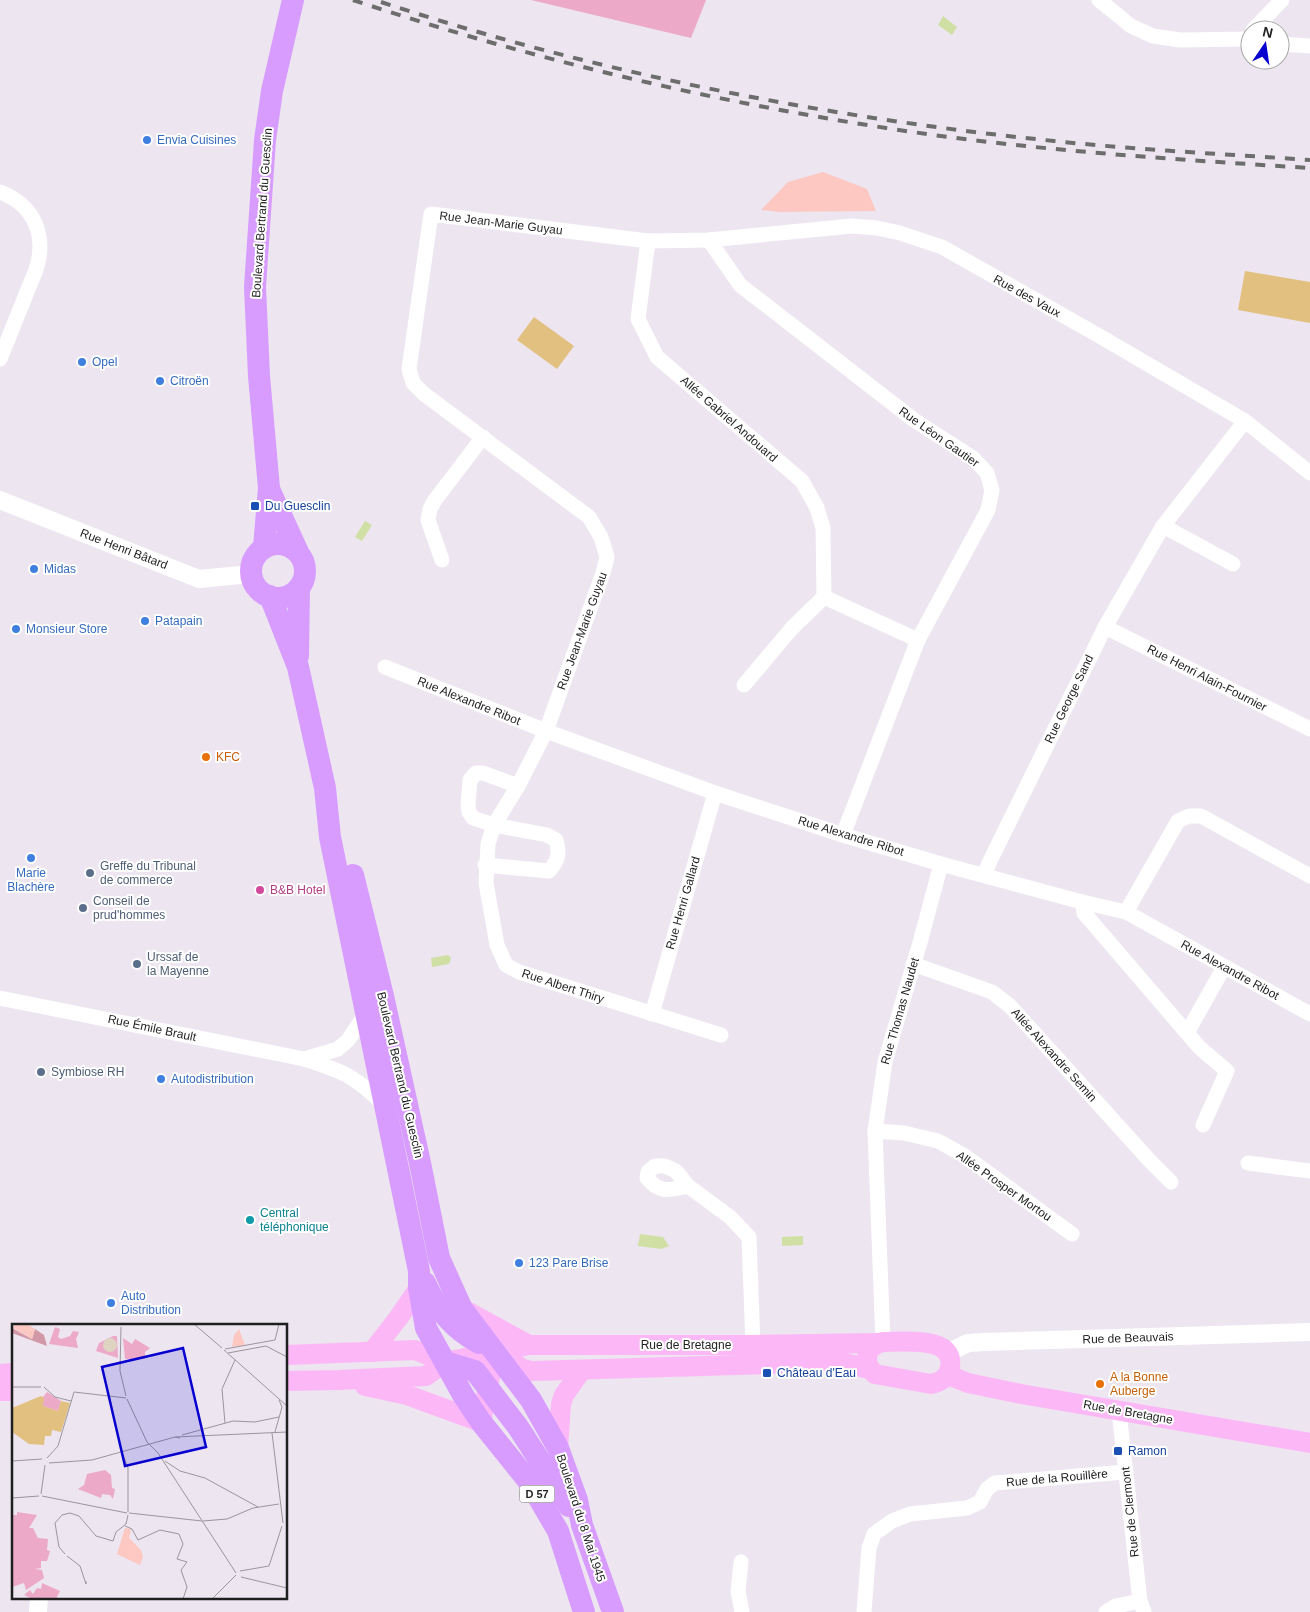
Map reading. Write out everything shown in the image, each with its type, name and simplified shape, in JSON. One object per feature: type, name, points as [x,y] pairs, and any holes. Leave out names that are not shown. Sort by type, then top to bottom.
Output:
[{"type":"main road","name":"Boulevard Bertrand du Guesclin","points":[[264,548],[269,488],[259,376],[255,287],[265,140],[272,90],[293,0]]},
{"type":"main road","name":"Boulevard Bertrand du Guesclin","points":[[269,488],[298,552]]},
{"type":"main road","points":[[273,544],[282,544],[298,552],[302,559],[305,574],[299,588],[286,597],[270,596],[257,588],[251,574],[254,559],[264,548],[273,544]]},
{"type":"main road","name":"Boulevard Bertrand du Guesclin","points":[[298,667],[299,588]]},
{"type":"main road","name":"Boulevard Bertrand du Guesclin","points":[[270,596],[298,667],[325,788],[330,836],[386,1107],[419,1279],[426,1328],[445,1362]]},
{"type":"main road","name":"Boulevard Bertrand du Guesclin","points":[[325,788],[342,830],[383,996],[439,1258],[445,1275],[462,1309],[495,1352]]},
{"type":"main road","points":[[339,1380],[407,1395],[482,1422],[495,1352],[468,1337],[448,1320],[419,1279],[399,1317],[372,1352]]},
{"type":"main road","points":[[462,1309],[530,1346]]},
{"type":"main road","points":[[869,1370],[866,1360],[868,1351],[880,1343]]},
{"type":"main road","name":"Rue de Bretagne","points":[[288,1381],[426,1376],[445,1362],[530,1346],[933,1343],[948,1353]]},
{"type":"main road","points":[[288,1355],[415,1350],[475,1371],[518,1427],[582,1525]]},
{"type":"main road","name":"Rue de Bretagne","points":[[495,1352],[523,1369],[532,1372],[842,1362],[869,1370],[875,1374],[932,1384],[941,1382],[948,1375],[968,1384],[1310,1443]]},
{"type":"main road","name":"Boulevard du 8 Mai 1945","points":[[495,1352],[531,1400],[558,1448],[577,1500],[582,1525],[613,1612]]},
{"type":"main road","points":[[948,1353],[951,1363],[948,1375]]},
{"type":"main road","name":"Boulevard du 8 Mai 1945","points":[[445,1362],[463,1395],[530,1483],[558,1531],[584,1612]]},
{"type":"main road","points":[[558,1448],[561,1404],[564,1395],[581,1371]]},
{"type":"street","points":[[1099,0],[1131,26],[1153,36],[1180,40],[1240,36]]},
{"type":"street","points":[[1263,20],[1282,0]]},
{"type":"street","points":[[1290,45],[1310,46]]},
{"type":"street","points":[[0,192],[10,196],[28,210],[34,218],[40,243],[36,268],[0,359]]},
{"type":"street","name":"Rue Jean-Marie Guyau","points":[[546,731],[603,573],[607,557],[602,537],[590,517],[424,394],[413,383],[409,369],[431,214],[648,242],[709,240]]},
{"type":"street","name":"Rue des Vaux","points":[[709,240],[852,226],[877,228],[900,233],[942,247],[1245,421],[1310,473]]},
{"type":"street","name":"Rue Léon Gautier","points":[[709,240],[740,286],[914,420],[973,458],[988,473],[992,490],[988,510],[918,640],[843,834]]},
{"type":"street","name":"Allée Gabriel Andouard","points":[[648,242],[638,319],[645,336],[657,357],[802,482],[817,508],[823,528],[824,597]]},
{"type":"street","name":"Rue George Sand","points":[[984,875],[1105,627],[1163,526],[1245,421]]},
{"type":"street","points":[[442,560],[428,520],[430,509],[482,437]]},
{"type":"street","name":"Rue Henri Bâtard","points":[[0,500],[199,579],[251,574]]},
{"type":"street","points":[[1163,526],[1233,564]]},
{"type":"street","points":[[744,685],[792,628],[824,597],[918,640]]},
{"type":"street","name":"Rue Henri Alain-Fournier","points":[[1105,627],[1310,729]]},
{"type":"street","name":"Rue Alexandre Ribot","points":[[385,667],[546,731],[715,793],[941,864],[1126,912],[1310,1014]]},
{"type":"street","name":"Rue Albert Thiry","points":[[546,731],[518,786],[494,825],[488,844],[485,864],[486,884],[497,946],[506,965],[519,972],[721,1034]]},
{"type":"street","points":[[485,864],[549,871],[556,863],[559,851],[556,840],[546,835],[494,825],[473,818],[469,812],[470,780],[476,773],[483,773],[518,786]]},
{"type":"street","name":"Rue Henri Gallard","points":[[652,1014],[715,793]]},
{"type":"street","points":[[1126,912],[1178,821],[1189,816],[1201,816],[1310,876]]},
{"type":"street","name":"Rue Thomas Naudet","points":[[880,1343],[876,1130],[885,1062],[941,864]]},
{"type":"street","points":[[1082,902],[1084,913],[1200,1048],[1226,1071],[1203,1125]]},
{"type":"street","name":"Allée Alexandre Semin","points":[[913,964],[992,992],[1010,1006],[1171,1182]]},
{"type":"street","points":[[1187,1033],[1224,967]]},
{"type":"street","name":"Rue Émile Brault","points":[[0,998],[304,1059],[348,1074],[369,1090],[386,1107]]},
{"type":"street","name":"Rue Émile Brault","points":[[304,1059],[338,1049],[348,1040],[367,1012]]},
{"type":"street","name":"Allée Prosper Mortou","points":[[876,1130],[904,1133],[938,1142],[966,1156],[1072,1234]]},
{"type":"street","points":[[1248,1163],[1310,1171]]},
{"type":"street","points":[[688,1186],[730,1217],[749,1237],[753,1345]]},
{"type":"street","name":"Rue de Beauvais","points":[[948,1353],[968,1343],[984,1342],[1310,1332]]},
{"type":"street","name":"Rue de Clermont","points":[[1120,1411],[1125,1472],[1142,1607]]},
{"type":"street","name":"Rue de la Rouillère","points":[[864,1612],[869,1548],[874,1534],[892,1520],[910,1514],[967,1508],[980,1502],[987,1489],[995,1483],[1125,1472]]},
{"type":"street","points":[[741,1562],[738,1591],[742,1612]]},
{"type":"street","points":[[1106,1612],[1116,1606],[1142,1607]]},
{"type":"shaded area","points":[[531,0],[706,0],[691,38]]},
{"type":"shaded area","points":[[943,16],[957,27],[952,35],[938,25]]},
{"type":"shaded area","points":[[823,172],[867,189],[876,211],[780,212],[761,210],[788,182]]},
{"type":"shaded area","points":[[1245,271],[1310,282],[1310,323],[1238,310]]},
{"type":"shaded area","points":[[534,317],[574,346],[557,369],[517,340]]},
{"type":"shaded area","points":[[365,521],[372,525],[362,541],[355,537]]},
{"type":"shaded area","points":[[448,955],[451,958],[449,964],[432,967],[431,958]]},
{"type":"shaded area","points":[[640,1234],[663,1237],[669,1246],[661,1249],[638,1246]]},
{"type":"shaded area","points":[[803,1236],[803,1245],[782,1246],[782,1237]]},
{"type":"railway","points":[[353,0],[484,41],[550,59],[684,90],[818,117],[939,136],[1044,148],[1310,168]]},
{"type":"railway","points":[[381,2],[462,27],[629,71],[799,106],[884,120],[1054,141],[1310,160]]},
{"type":"place","name":"Envia Cuisines","points":[[147,140]]},
{"type":"place","name":"Opel","points":[[82,362]]},
{"type":"place","name":"Citroën","points":[[160,381]]},
{"type":"place","name":"Du Guesclin","points":[[255,506]]},
{"type":"place","name":"Midas","points":[[34,569]]},
{"type":"place","name":"Patapain","points":[[145,621]]},
{"type":"place","name":"Monsieur Store","points":[[16,629]]},
{"type":"place","name":"KFC","points":[[206,757]]},
{"type":"place","name":"Marie Blachère","points":[[31,858]]},
{"type":"place","name":"Greffe du Tribunal de commerce","points":[[90,873]]},
{"type":"place","name":"B&B Hotel","points":[[260,890]]},
{"type":"place","name":"Conseil de prud'hommes","points":[[83,908]]},
{"type":"place","name":"Urssaf de la Mayenne","points":[[137,964]]},
{"type":"place","name":"Symbiose RH","points":[[41,1072]]},
{"type":"place","name":"Autodistribution","points":[[161,1079]]},
{"type":"place","name":"Central téléphonique","points":[[250,1220]]},
{"type":"place","name":"123 Pare Brise","points":[[519,1263]]},
{"type":"place","name":"Auto Distribution","points":[[111,1303]]},
{"type":"place","name":"Château d'Eau","points":[[767,1373]]},
{"type":"place","name":"A la Bonne Auberge","points":[[1100,1384]]},
{"type":"place","name":"Ramon","points":[[1118,1451]]}]
